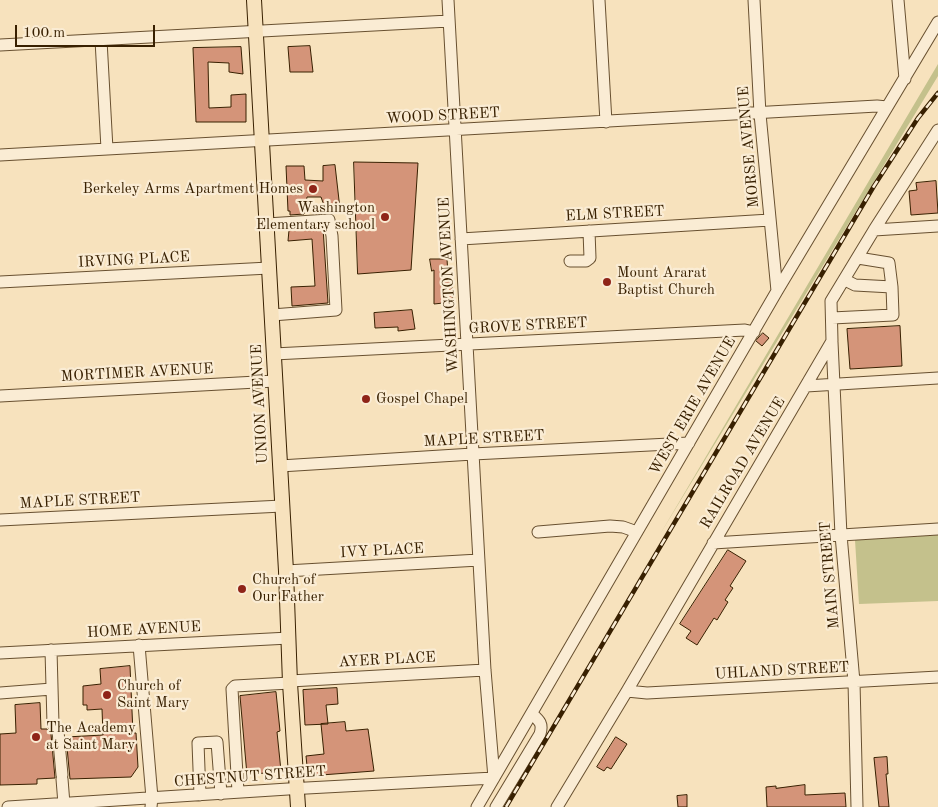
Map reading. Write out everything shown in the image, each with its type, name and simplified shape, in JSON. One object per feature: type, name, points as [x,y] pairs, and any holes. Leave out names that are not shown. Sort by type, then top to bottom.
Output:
[{"type":"main road","name":"UNION AVENUE","points":[[254,0],[298,807]]},
{"type":"street","name":"WASHINGTON AVENUE","points":[[448,0],[485,670],[494,778]]},
{"type":"street","points":[[600,0],[606,122]]},
{"type":"street","name":"MORSE AVENUE","points":[[754,0],[760,114],[777,291]]},
{"type":"street","points":[[898,0],[905,79]]},
{"type":"street","points":[[0,46],[449,21]]},
{"type":"street","name":"WEST ERIE AVENUE","points":[[477,807],[777,291],[938,22]]},
{"type":"street","points":[[101,40],[107,149]]},
{"type":"street","name":"WOOD STREET","points":[[0,155],[877,106],[887,107]]},
{"type":"street","points":[[832,341],[831,301],[938,130]]},
{"type":"street","points":[[267,224],[329,220],[332,236],[336,310],[272,315]]},
{"type":"street","name":"ELM STREET","points":[[461,239],[770,220]]},
{"type":"street","points":[[874,230],[938,226]]},
{"type":"street","points":[[570,261],[590,258],[589,231]]},
{"type":"street","points":[[832,318],[894,315],[889,263],[858,258]]},
{"type":"street","name":"IRVING PLACE","points":[[0,282],[269,268]]},
{"type":"street","points":[[844,280],[855,285],[892,288]]},
{"type":"street","name":"GROVE STREET","points":[[274,354],[745,330],[754,332]]},
{"type":"street","name":"MAIN STREET","points":[[832,341],[841,535],[854,682],[857,807]]},
{"type":"street","name":"RAILROAD AVENUE","points":[[557,807],[832,341]]},
{"type":"street","points":[[806,386],[938,378]]},
{"type":"street","name":"MORTIMER AVENUE","points":[[0,396],[275,381]]},
{"type":"street","name":"MAPLE STREET","points":[[280,466],[689,443]]},
{"type":"street","name":"MAPLE STREET","points":[[0,520],[282,506]]},
{"type":"street","points":[[538,532],[610,526],[623,527],[637,532]]},
{"type":"street","points":[[713,543],[938,530]]},
{"type":"street","name":"IVY PLACE","points":[[286,571],[479,560]]},
{"type":"street","name":"HOME AVENUE","points":[[0,653],[289,638]]},
{"type":"street","points":[[140,645],[152,802]]},
{"type":"street","points":[[51,650],[53,724],[58,731],[64,804]]},
{"type":"street","name":"AYER PLACE","points":[[238,792],[232,689],[235,686],[485,670]]},
{"type":"street","name":"UHLAND STREET","points":[[627,691],[647,693],[938,677]]},
{"type":"street","points":[[0,693],[52,689]]},
{"type":"street","points":[[496,807],[540,734],[542,727],[540,721],[532,714]]},
{"type":"street","points":[[200,795],[198,743],[217,742],[221,794]]},
{"type":"street","name":"CHESTNUT STREET","points":[[8,807],[152,802],[238,792],[494,778]]},
{"type":"shaded area","points":[[938,64],[938,76],[659,536]]},
{"type":"shaded area","points":[[938,535],[938,601],[859,604],[855,540]]},
{"type":"building","points":[[310,46],[313,72],[290,72],[288,47]]},
{"type":"building","points":[[241,47],[243,74],[229,72],[229,63],[208,62],[209,108],[231,107],[231,95],[246,94],[246,122],[196,122],[193,48]]},
{"type":"building","name":"Washington Elementary school","points":[[354,162],[418,163],[411,270],[358,274]]},
{"type":"building","name":"Berkeley Arms Apartment Homes","points":[[335,165],[340,209],[326,211],[321,197],[307,197],[304,214],[290,215],[290,211],[288,211],[286,166],[304,166],[305,180],[323,181],[323,166]]},
{"type":"building","points":[[936,181],[938,213],[911,215],[909,191],[917,190],[916,183]]},
{"type":"building","points":[[323,228],[328,303],[292,306],[291,287],[315,286],[312,239],[288,241],[289,230]]},
{"type":"building","points":[[430,259],[447,259],[448,275],[451,275],[453,302],[434,304],[434,270],[432,271]]},
{"type":"building","points":[[412,310],[415,329],[398,331],[398,327],[375,328],[374,313]]},
{"type":"building","points":[[900,326],[902,366],[850,369],[847,329]]},
{"type":"building","points":[[763,333],[769,338],[762,346],[756,341]]},
{"type":"building","points":[[728,550],[746,561],[730,586],[733,588],[725,600],[728,602],[717,620],[714,618],[697,645],[686,638],[691,631],[680,624]]},
{"type":"building","points":[[130,666],[133,733],[136,733],[138,767],[131,777],[70,779],[66,737],[103,735],[102,709],[87,710],[87,705],[83,705],[83,686],[101,684],[100,669]]},
{"type":"building","points":[[337,688],[338,704],[326,705],[328,724],[305,725],[303,690]]},
{"type":"building","points":[[276,692],[280,731],[277,732],[281,771],[247,775],[240,696]]},
{"type":"building","name":"The Academy at Saint Mary","points":[[40,703],[41,729],[47,729],[51,734],[55,778],[37,779],[37,784],[0,785],[0,734],[16,733],[15,705]]},
{"type":"building","points":[[345,722],[346,731],[368,729],[374,771],[308,776],[306,756],[324,754],[321,724]]},
{"type":"building","points":[[616,737],[627,744],[611,769],[607,767],[604,771],[597,767]]},
{"type":"building","points":[[887,757],[888,774],[886,774],[889,807],[879,807],[874,758]]},
{"type":"building","points":[[805,785],[805,795],[845,793],[846,807],[767,807],[766,787],[776,786],[776,788]]},
{"type":"building","points":[[687,795],[687,807],[678,807],[677,796]]},
{"type":"railway","points":[[506,807],[874,186],[918,118],[938,93]]},
{"type":"place","name":"Berkeley Arms Apartment Homes","points":[[313,189]]},
{"type":"place","name":"Washington Elementary school","points":[[385,217]]},
{"type":"place","name":"Mount Ararat Baptist Church","points":[[607,282]]},
{"type":"place","name":"Gospel Chapel","points":[[366,399]]},
{"type":"place","name":"Church of Our Father","points":[[242,589]]},
{"type":"place","name":"Church of Saint Mary","points":[[107,695]]},
{"type":"place","name":"The Academy at Saint Mary","points":[[36,737]]}]
